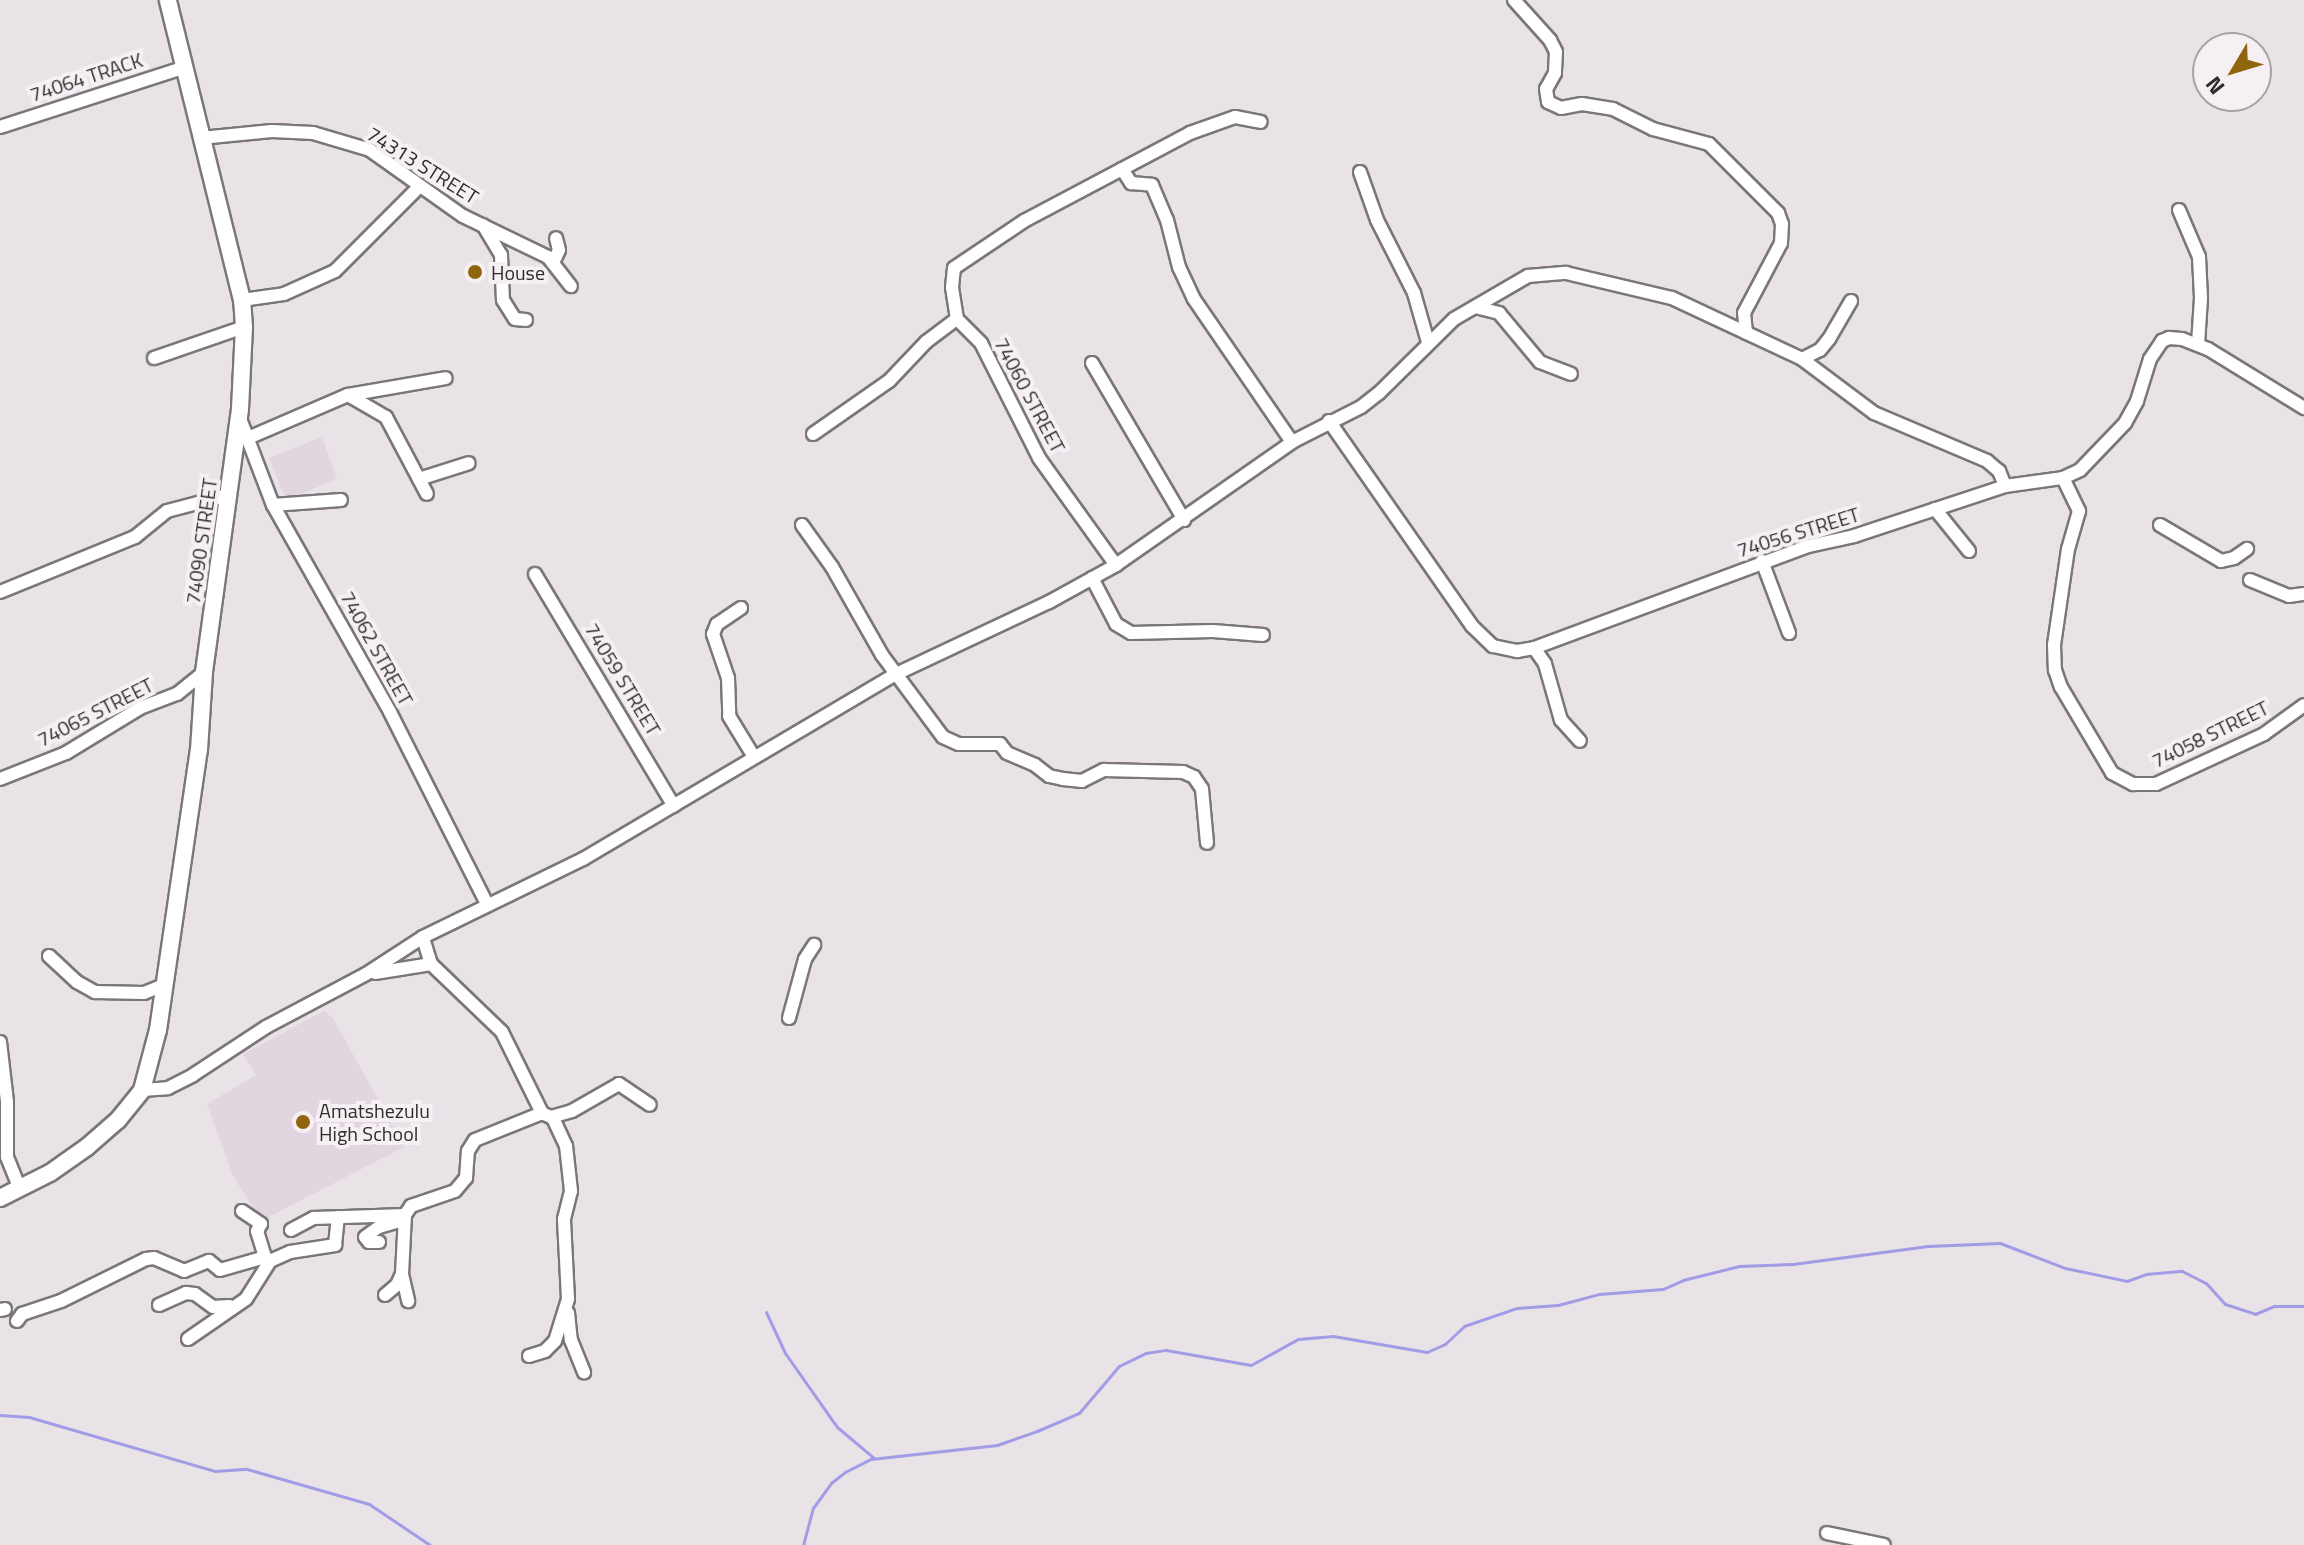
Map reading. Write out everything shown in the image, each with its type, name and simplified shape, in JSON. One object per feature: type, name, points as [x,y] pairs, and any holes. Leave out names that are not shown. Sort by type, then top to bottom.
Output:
[{"type":"street","name":"74090 STREET","points":[[142,1090],[164,985],[199,750],[204,672],[240,409],[244,327],[242,300],[168,0]]},
{"type":"street","points":[[1514,0],[1556,52],[1555,73],[1546,89],[1548,102],[1561,108],[1582,104],[1613,109],[1653,129],[1709,144],[1778,213],[1782,224],[1781,243],[1744,313],[1746,333]]},
{"type":"street","name":"74064 TRACK","points":[[0,127],[186,67]]},
{"type":"street","points":[[813,434],[889,381],[926,342],[957,319],[952,287],[954,268],[1024,221],[1218,122],[1235,117],[1261,122]]},
{"type":"street","name":"74313 STREET","points":[[201,138],[272,131],[332,136],[370,150],[463,216],[553,263]]},
{"type":"street","points":[[1122,169],[1131,183],[1152,185],[1167,220],[1179,267],[1194,299],[1292,442]]},
{"type":"street","points":[[1360,172],[1377,220],[1414,293],[1428,342]]},
{"type":"street","points":[[242,300],[284,294],[335,271],[419,187]]},
{"type":"street","points":[[2179,210],[2199,257],[2201,298],[2198,345]]},
{"type":"street","points":[[481,223],[501,255],[503,300],[521,322]]},
{"type":"street","points":[[556,238],[559,250],[553,263],[571,286]]},
{"type":"street","points":[[0,1198],[20,1190],[87,1147],[118,1120],[142,1090],[168,1088],[266,1027],[366,974],[423,937],[583,859],[898,673],[1049,602],[1116,565],[1292,442],[1329,421],[1349,414],[1379,393],[1428,342],[1475,307],[1528,276],[1566,273],[1672,298],[1802,359],[1874,413],[1993,465],[2005,486]]},
{"type":"street","points":[[1802,359],[1820,350],[1851,301]]},
{"type":"street","points":[[1475,307],[1499,313],[1540,362],[1571,374]]},
{"type":"street","name":"74060 STREET","points":[[957,319],[981,343],[1039,458],[1116,565]]},
{"type":"street","points":[[154,358],[244,327]]},
{"type":"street","name":"74056 STREET","points":[[1329,421],[1484,639],[1504,649],[1534,648],[1762,561],[2005,486],[2063,478],[2096,456],[2125,423],[2137,401],[2150,359],[2162,341],[2182,339],[2198,345],[2304,408]]},
{"type":"street","points":[[1092,363],[1184,520]]},
{"type":"street","points":[[248,438],[348,395],[446,378]]},
{"type":"street","points":[[348,395],[386,417],[427,494]]},
{"type":"street","name":"74062 STREET","points":[[240,409],[258,472],[273,505],[390,712],[487,904]]},
{"type":"street","points":[[419,479],[469,463]]},
{"type":"street","points":[[232,464],[258,472]]},
{"type":"street","name":"74058 STREET","points":[[2063,478],[2079,511],[2068,549],[2054,645],[2055,670],[2061,687],[2112,773],[2133,784],[2156,784],[2264,734],[2304,705]]},
{"type":"street","points":[[0,592],[135,537],[167,511],[228,495]]},
{"type":"street","points":[[273,505],[341,500]]},
{"type":"street","points":[[1935,509],[1969,551]]},
{"type":"street","points":[[802,525],[832,567],[882,655],[943,737],[959,744],[1000,744],[1007,753],[1035,765],[1049,776],[1082,781],[1104,770],[1183,772],[1194,777],[1202,789],[1207,843]]},
{"type":"street","points":[[2160,525],[2221,561],[2234,558],[2247,549]]},
{"type":"street","points":[[1762,561],[1789,633]]},
{"type":"street","name":"74059 STREET","points":[[535,574],[674,806]]},
{"type":"street","points":[[1092,578],[1116,624],[1131,633],[1213,631],[1263,635]]},
{"type":"street","points":[[2250,580],[2289,596],[2304,594]]},
{"type":"street","points":[[741,608],[717,624],[713,634],[728,678],[729,716],[754,757]]},
{"type":"street","points":[[1534,648],[1545,664],[1561,720],[1580,741]]},
{"type":"street","name":"74065 STREET","points":[[0,779],[66,753],[140,708],[177,694],[204,672]]},
{"type":"street","points":[[423,937],[431,964],[502,1032],[547,1115],[563,1134],[571,1191],[564,1219],[566,1310],[571,1340],[584,1373]]},
{"type":"street","points":[[789,1018],[805,959],[814,945]]},
{"type":"street","points":[[49,956],[95,992],[144,993],[164,985]]},
{"type":"street","points":[[366,974],[431,964]]},
{"type":"street","points":[[0,1042],[7,1102],[7,1157],[20,1190]]},
{"type":"street","points":[[408,1301],[402,1274],[405,1217],[411,1206],[455,1191],[466,1178],[468,1151],[475,1140],[547,1115],[572,1111],[619,1084],[650,1105]]},
{"type":"street","points":[[188,1339],[237,1306],[253,1291],[268,1259],[257,1231],[261,1224],[242,1211]]},
{"type":"street","points":[[17,1321],[22,1314],[61,1301],[146,1259],[154,1258],[184,1271],[209,1261],[220,1270],[290,1252],[335,1245],[338,1217]]},
{"type":"street","points":[[291,1230],[314,1218],[405,1217]]},
{"type":"street","points":[[379,1242],[369,1242],[365,1237],[379,1227],[405,1217]]},
{"type":"street","points":[[385,1295],[397,1285],[402,1274]]},
{"type":"street","points":[[159,1305],[186,1293],[195,1294],[211,1306],[237,1306]]},
{"type":"street","points":[[207,1325],[211,1306]]},
{"type":"street","points":[[529,1356],[545,1351],[555,1341],[566,1310]]},
{"type":"street","points":[[1827,1533],[1884,1545]]},
{"type":"shaded area","points":[[322,437],[337,479],[286,500],[269,458]]},
{"type":"shaded area","name":"Amatshezulu High School","points":[[324,1011],[333,1018],[404,1147],[261,1221],[233,1176],[207,1104],[256,1075],[243,1054]]},
{"type":"waterway","points":[[803,1545],[813,1508],[831,1483],[845,1472],[871,1459],[997,1445],[1037,1431],[1079,1413],[1119,1366],[1146,1353],[1166,1350],[1251,1365],[1298,1339],[1333,1336],[1427,1352],[1445,1344],[1464,1326],[1517,1308],[1558,1305],[1599,1294],[1663,1289],[1683,1280],[1739,1266],[1793,1264],[1928,1246],[2000,1243],[2065,1268],[2127,1281],[2146,1274],[2182,1271],[2206,1283],[2225,1304],[2255,1314],[2274,1306],[2304,1306]]},
{"type":"waterway","points":[[766,1312],[785,1353],[837,1427],[874,1458]]},
{"type":"waterway","points":[[0,1415],[29,1417],[215,1471],[247,1469],[369,1504],[430,1545]]},
{"type":"place","name":"House","points":[[475,272]]},
{"type":"place","name":"Amatshezulu High School","points":[[303,1122]]}]
